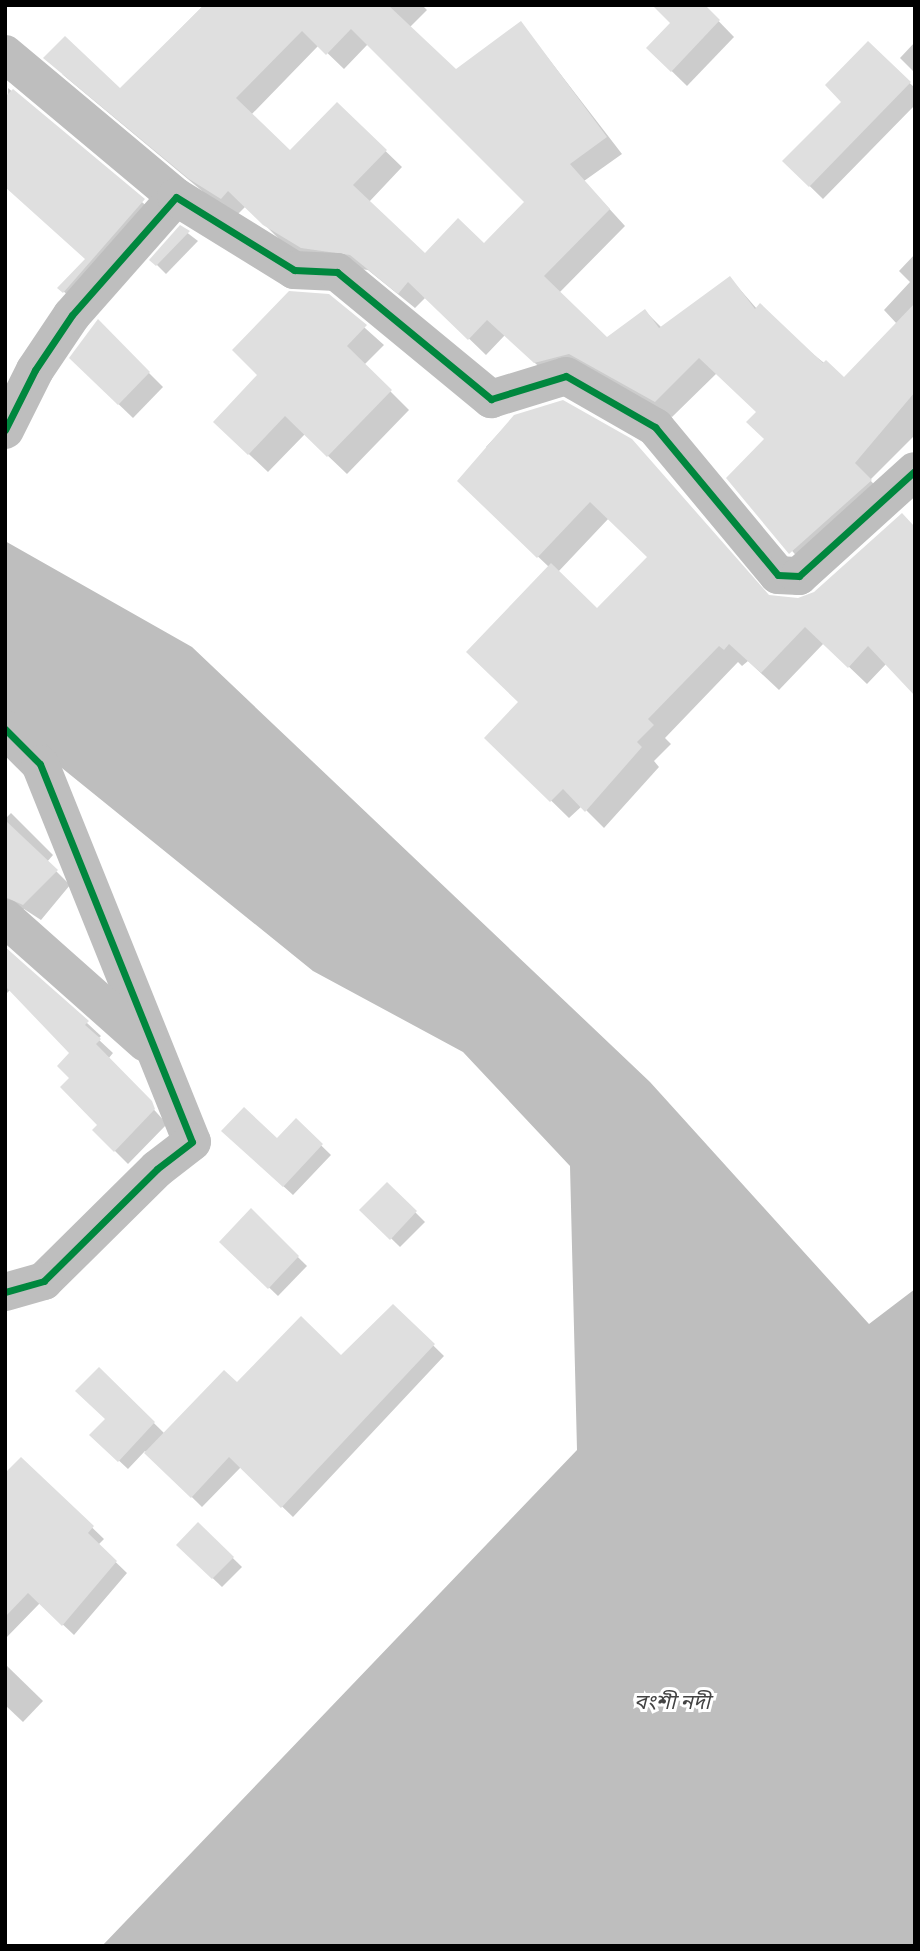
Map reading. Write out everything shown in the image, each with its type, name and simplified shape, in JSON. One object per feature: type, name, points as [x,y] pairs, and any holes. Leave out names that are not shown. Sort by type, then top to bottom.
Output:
[{"type":"street","points":[[5,54],[176,197],[295,270],[337,272],[491,399],[566,376],[655,427],[778,575],[800,576],[915,471]]},
{"type":"street","points":[[5,430],[35,370],[72,315],[176,197]]},
{"type":"street","points":[[5,729],[40,764],[150,1047],[192,1142],[157,1169],[44,1282],[5,1292]]},
{"type":"street","points":[[5,918],[150,1047]]},
{"type":"water","name":"বংশী নদী","points":[[5,541],[192,647],[650,1082],[869,1324],[915,1289],[915,1946],[102,1946],[577,1450],[570,1166],[463,1052],[313,971],[5,722]]},
{"type":"building","points":[[204,5],[388,5],[456,69],[521,21],[607,137],[570,164],[610,209],[544,276],[607,337],[645,309],[659,328],[730,276],[755,309],[760,303],[823,363],[826,360],[844,377],[915,303],[915,392],[855,463],[872,480],[789,554],[726,478],[764,439],[746,422],[756,412],[699,358],[655,402],[569,354],[534,363],[487,320],[468,340],[408,282],[398,294],[350,255],[301,248],[263,225],[228,191],[221,199],[189,179],[43,58],[65,36],[120,88]],"holes":[[[351,29],[524,202],[484,243],[458,218],[425,253],[353,185],[387,150],[337,102],[290,150],[236,98],[302,31],[326,55]]]},
{"type":"building","points":[[652,5],[705,5],[720,20],[671,72],[646,48],[670,23]]},
{"type":"building","points":[[868,41],[911,82],[809,187],[782,161],[841,102],[825,85]]},
{"type":"building","points":[[13,89],[145,199],[63,293],[57,288],[85,259],[5,187],[5,97]]},
{"type":"building","points":[[180,225],[190,231],[156,266],[149,260]]},
{"type":"building","points":[[289,291],[329,294],[367,325],[347,346],[392,390],[327,457],[285,416],[248,455],[213,422],[257,375],[232,350]]},
{"type":"building","points":[[98,319],[150,372],[118,405],[69,358]]},
{"type":"building","points":[[563,400],[632,439],[769,595],[798,598],[814,592],[902,513],[915,527],[915,696],[868,646],[848,668],[805,627],[761,673],[729,644],[724,650],[719,646],[648,719],[654,725],[637,742],[642,747],[585,812],[563,789],[550,802],[484,738],[518,702],[466,652],[551,563],[597,608],[647,557],[590,502],[537,558],[457,481],[514,415]]},
{"type":"building","points":[[5,820],[58,870],[23,905],[5,897]]},
{"type":"building","points":[[5,947],[89,1021],[85,1025],[101,1039],[96,1044],[152,1101],[155,1109],[114,1152],[92,1130],[97,1125],[60,1087],[69,1078],[57,1066],[69,1053],[5,986]]},
{"type":"building","points":[[244,1107],[277,1138],[296,1118],[323,1144],[283,1187],[221,1131]]},
{"type":"building","points":[[387,1182],[417,1211],[390,1240],[359,1210]]},
{"type":"building","points":[[251,1208],[299,1256],[268,1289],[219,1242]]},
{"type":"building","points":[[393,1304],[435,1344],[281,1508],[229,1457],[191,1498],[144,1453],[224,1370],[237,1382],[301,1316],[341,1355]]},
{"type":"building","points":[[99,1367],[155,1422],[118,1462],[89,1435],[105,1419],[75,1391]]},
{"type":"building","points":[[21,1457],[94,1526],[88,1533],[117,1561],[62,1626],[28,1593],[5,1617],[5,1473]]},
{"type":"building","points":[[198,1522],[234,1557],[212,1579],[176,1545]]},
{"type":"cycle path","points":[[5,430],[35,370],[72,315],[176,197],[294,270],[337,272],[491,399],[566,376],[655,427],[778,575],[799,576],[915,471]]},
{"type":"cycle path","points":[[5,729],[40,764],[192,1142],[157,1169],[44,1281],[5,1292]]}]
